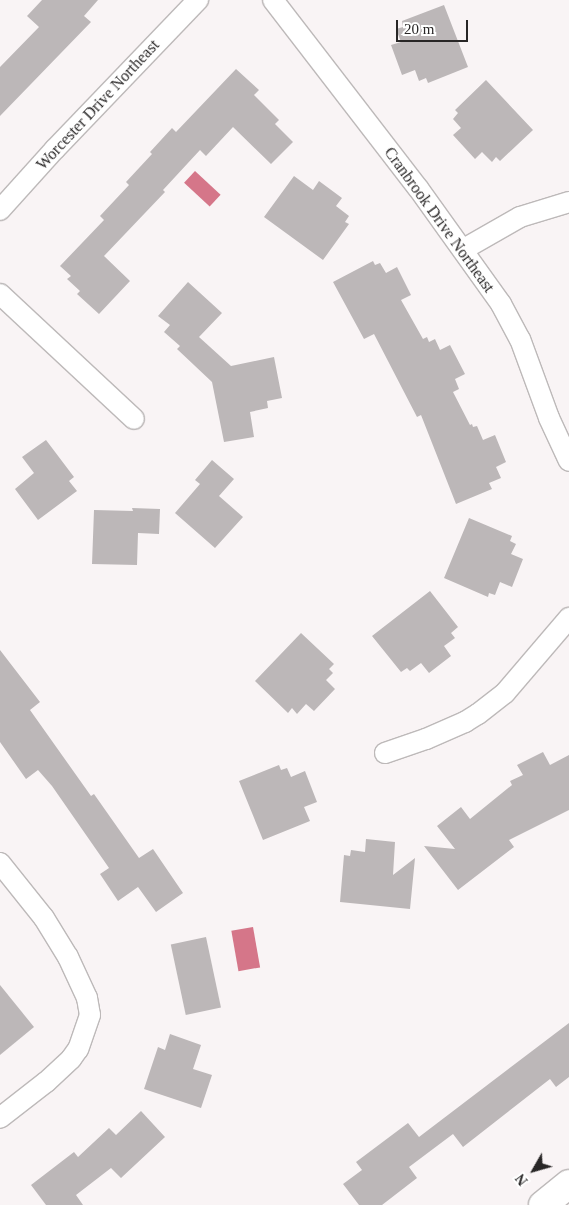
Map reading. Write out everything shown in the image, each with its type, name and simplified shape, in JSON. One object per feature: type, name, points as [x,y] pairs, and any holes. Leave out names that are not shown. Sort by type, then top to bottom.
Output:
[{"type":"street","name":"Worcester Drive Northeast","points":[[0,210],[55,149],[198,0]]},
{"type":"street","name":"Cranbrook Drive Northeast","points":[[273,0],[464,249],[501,304],[520,339],[549,418],[569,460]]},
{"type":"street","points":[[464,249],[520,217],[569,202]]},
{"type":"street","points":[[0,294],[134,419]]},
{"type":"street","points":[[385,754],[458,726],[478,714],[505,693],[569,618]]},
{"type":"street","points":[[0,863],[44,918],[68,957],[87,998],[90,1015],[78,1049],[71,1059],[46,1082],[0,1118]]},
{"type":"street","points":[[542,1205],[569,1184]]},
{"type":"shaded area","points":[[195,171],[221,195],[210,207],[184,183]]},
{"type":"shaded area","points":[[253,927],[260,967],[238,971],[231,931]]},
{"type":"building","points":[[42,0],[98,0],[84,16],[91,22],[0,116],[0,67],[39,27],[27,16]]},
{"type":"building","points":[[444,5],[468,67],[428,83],[426,78],[419,81],[415,70],[402,75],[391,45],[401,42],[396,29],[403,27],[402,21]]},
{"type":"building","points":[[236,69],[259,90],[254,95],[279,120],[275,124],[293,142],[271,164],[233,127],[206,156],[200,150],[163,190],[165,192],[104,256],[130,281],[99,314],[77,294],[80,291],[67,279],[71,276],[60,266],[104,220],[100,216],[129,185],[126,182],[152,154],[150,152],[172,128],[176,132]]},
{"type":"building","points":[[486,80],[533,130],[500,161],[496,157],[492,162],[482,152],[475,159],[453,135],[461,128],[453,119],[458,113],[455,110]]},
{"type":"building","points":[[294,176],[313,190],[319,181],[342,198],[336,206],[349,216],[345,222],[349,224],[323,260],[264,217]]},
{"type":"building","points":[[373,261],[375,265],[380,263],[386,273],[397,267],[411,295],[401,300],[423,339],[427,337],[429,342],[435,339],[440,350],[450,345],[465,374],[455,379],[459,389],[453,392],[470,425],[472,424],[473,427],[477,426],[483,440],[495,435],[506,462],[496,467],[501,478],[489,483],[492,489],[456,504],[421,415],[417,417],[374,334],[364,339],[333,282]]},
{"type":"building","points":[[188,282],[222,313],[199,337],[231,366],[274,357],[282,398],[267,401],[268,408],[250,412],[254,437],[224,442],[212,382],[177,349],[180,346],[164,332],[170,325],[158,316]]},
{"type":"building","points":[[46,440],[74,477],[69,481],[77,491],[38,520],[15,489],[34,473],[22,457]]},
{"type":"building","points":[[212,460],[234,479],[219,496],[243,517],[215,548],[175,513],[200,484],[195,480]]},
{"type":"building","points":[[132,508],[160,509],[159,534],[138,533],[137,565],[92,564],[94,510],[133,511]]},
{"type":"building","points":[[469,518],[512,536],[510,541],[516,544],[511,554],[523,559],[512,587],[500,582],[495,595],[489,593],[488,597],[444,578]]},
{"type":"building","points":[[430,591],[458,627],[451,633],[455,638],[444,646],[451,656],[429,673],[421,663],[410,671],[407,668],[401,672],[372,636]]},
{"type":"building","points":[[301,633],[334,664],[329,669],[333,673],[326,680],[335,689],[314,711],[306,704],[297,714],[292,708],[288,713],[255,681]]},
{"type":"building","points":[[0,650],[40,702],[30,710],[91,796],[94,794],[139,858],[153,849],[183,893],[156,912],[138,887],[118,901],[100,874],[109,868],[52,786],[38,770],[26,779],[0,742]]},
{"type":"building","points":[[543,752],[550,765],[569,755],[569,810],[509,840],[514,847],[458,890],[424,846],[455,849],[437,826],[461,807],[470,819],[512,785],[510,781],[523,775],[517,765]]},
{"type":"building","points":[[279,765],[281,770],[287,768],[291,777],[305,771],[317,802],[304,807],[310,821],[263,840],[239,781]]},
{"type":"building","points":[[366,839],[395,842],[393,875],[415,858],[410,909],[340,902],[344,855],[350,856],[351,850],[365,852]]},
{"type":"building","points":[[206,937],[221,1007],[186,1015],[171,944]]},
{"type":"building","points":[[0,985],[34,1027],[0,1055]]},
{"type":"building","points":[[569,1023],[569,1077],[556,1087],[550,1079],[463,1147],[453,1134],[409,1167],[417,1178],[382,1205],[359,1205],[343,1184],[362,1170],[356,1162],[408,1123],[419,1137]]},
{"type":"building","points":[[170,1034],[201,1045],[193,1069],[212,1075],[201,1108],[144,1089],[158,1047],[165,1050]]},
{"type":"building","points":[[141,1111],[165,1137],[121,1178],[111,1168],[76,1195],[83,1205],[46,1205],[31,1185],[74,1152],[78,1157],[109,1128],[116,1135]]}]
